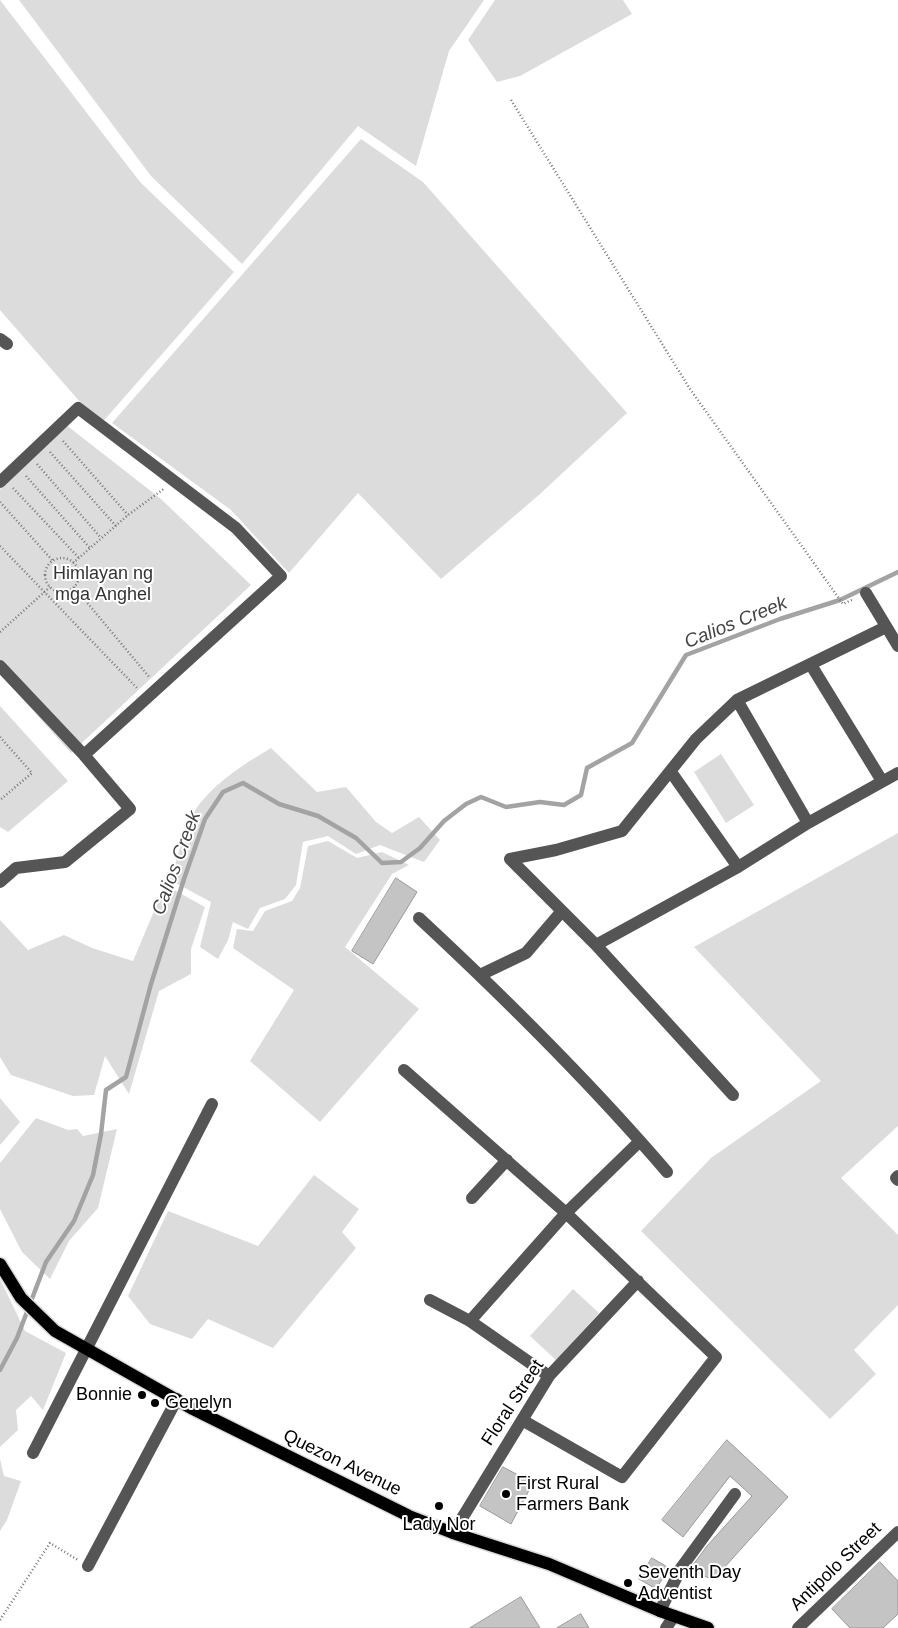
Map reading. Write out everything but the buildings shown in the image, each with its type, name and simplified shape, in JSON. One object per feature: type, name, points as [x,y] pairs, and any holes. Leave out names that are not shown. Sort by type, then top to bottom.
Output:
[{"type":"main road","name":"Quezon Avenue","points":[[0,1264],[21,1298],[40,1319],[55,1331],[191,1408],[409,1516],[453,1533],[549,1564],[660,1611],[708,1628]]},
{"type":"street","points":[[2,480],[52,430],[78,408],[236,528],[281,576],[84,755]]},
{"type":"street","points":[[866,593],[898,646]]},
{"type":"street","points":[[734,1095],[596,945],[510,859],[556,850],[622,831],[696,739],[737,700],[886,627]]},
{"type":"street","points":[[811,665],[882,781]]},
{"type":"street","points":[[0,666],[84,755],[130,809],[65,862],[16,868],[0,882]]},
{"type":"street","points":[[737,700],[808,823]]},
{"type":"street","points":[[671,772],[738,867]]},
{"type":"street","points":[[596,945],[738,867],[808,823],[898,773]]},
{"type":"street","points":[[480,975],[526,953],[562,911]]},
{"type":"street","points":[[419,918],[480,975],[640,1141],[666,1172]]},
{"type":"street","points":[[404,1070],[566,1213],[716,1357],[622,1477],[522,1420]]},
{"type":"street","points":[[33,1453],[88,1350],[212,1104]]},
{"type":"street","points":[[470,1321],[566,1213],[640,1141]]},
{"type":"street","points":[[472,1198],[507,1160]]},
{"type":"street","points":[[898,1176],[896,1178],[898,1180]]},
{"type":"street","name":"Floral Street","points":[[453,1533],[548,1376],[638,1281]]},
{"type":"street","points":[[430,1300],[470,1321],[548,1376]]},
{"type":"street","points":[[88,1566],[177,1399]]},
{"type":"street","points":[[660,1611],[681,1568],[735,1494]]},
{"type":"street","name":"Antipolo Street","points":[[798,1628],[898,1532]]},
{"type":"street","points":[[666,1628],[674,1616]]},
{"type":"path","points":[[511,100],[690,389],[843,604],[866,593]]},
{"type":"path","points":[[52,430],[128,515]]},
{"type":"path","points":[[41,442],[116,526]]},
{"type":"path","points":[[28,454],[101,538]]},
{"type":"path","points":[[17,465],[90,548]]},
{"type":"path","points":[[2,480],[79,558]]},
{"type":"path","points":[[73,563],[128,515],[174,481]]},
{"type":"path","points":[[0,502],[53,561]]},
{"type":"path","points":[[0,546],[46,591],[146,698]]},
{"type":"path","points":[[63,559],[73,563],[78,578],[74,587],[64,592],[50,587],[45,574],[53,561],[63,559]]},
{"type":"path","points":[[0,632],[50,587]]},
{"type":"path","points":[[74,587],[158,686]]},
{"type":"path","points":[[0,737],[32,772],[0,800]]},
{"type":"path","points":[[0,1620],[50,1543],[88,1566]]},
{"type":"green space","points":[[0,0],[140,182],[234,272],[100,425],[0,310]]},
{"type":"green space","points":[[19,0],[484,0],[449,51],[416,166],[358,126],[242,264],[151,176]]},
{"type":"green space","points":[[495,0],[623,0],[632,14],[520,76],[497,82],[468,40]]},
{"type":"green space","points":[[361,139],[423,182],[627,413],[540,494],[441,579],[358,493],[289,573],[231,510],[112,423]]},
{"type":"green space","name":"Himlayan ng mga Anghel","points":[[65,424],[161,499],[251,585],[71,753],[0,674],[0,489]]},
{"type":"green space","points":[[0,706],[68,781],[8,832],[0,827]]},
{"type":"green space","points":[[271,748],[317,792],[346,787],[376,822],[392,833],[419,817],[440,840],[424,862],[380,845],[356,854],[328,836],[303,842],[296,885],[285,899],[260,908],[248,929],[233,922],[228,940],[218,959],[200,947],[211,902],[170,880],[187,829],[201,802],[225,779]]},
{"type":"green space","points":[[721,754],[754,805],[726,823],[694,772]]},
{"type":"green space","points":[[898,833],[898,1126],[841,1178],[898,1235],[898,1305],[854,1350],[876,1374],[830,1419],[641,1231],[711,1158],[821,1081],[694,947]]},
{"type":"green space","points":[[328,841],[357,858],[382,852],[409,865],[392,874],[345,947],[419,1009],[320,1122],[250,1061],[294,990],[233,948],[237,929],[253,931],[265,911],[292,901],[300,888],[308,846]]},
{"type":"green space","points":[[165,885],[205,907],[191,949],[191,974],[159,991],[129,1094],[105,1056],[94,1095],[73,1096],[11,1075],[0,1057],[0,920],[28,950],[64,935],[92,948],[133,961]]},
{"type":"green space","points":[[0,1098],[20,1122],[0,1145]]},
{"type":"green space","points":[[36,1118],[68,1130],[77,1129],[83,1136],[117,1129],[98,1208],[69,1241],[50,1279],[22,1252],[0,1209],[0,1163]]},
{"type":"green space","points":[[314,1175],[359,1209],[342,1232],[356,1248],[273,1348],[208,1319],[192,1339],[150,1324],[128,1296],[168,1211],[258,1246]]},
{"type":"green space","points":[[0,1279],[25,1331],[66,1353],[43,1410],[31,1396],[16,1410],[18,1430],[0,1447]]},
{"type":"green space","points":[[573,1289],[599,1313],[556,1360],[530,1336]]},
{"type":"green space","points":[[0,1459],[4,1476],[21,1481],[7,1520],[0,1531]]},
{"type":"waterway","name":"Calios Creek","points":[[0,1370],[17,1338],[46,1262],[74,1221],[93,1175],[101,1134],[106,1090],[126,1077],[151,984],[184,879],[205,819],[223,792],[243,783],[279,804],[318,816],[356,838],[382,863],[401,862],[420,848],[444,821],[466,804],[481,797],[506,807],[540,802],[564,805],[581,795],[587,768],[632,743],[686,655],[780,619],[840,600],[898,572]]},
{"type":"place","name":"Bonnie","points":[[142,1395]]},
{"type":"place","name":"Genelyn","points":[[155,1403]]},
{"type":"place","name":"First Rural Farmers Bank","points":[[506,1494]]},
{"type":"place","name":"Lady Nor","points":[[439,1506]]},
{"type":"place","name":"Seventh Day Adventist","points":[[628,1583]]}]
